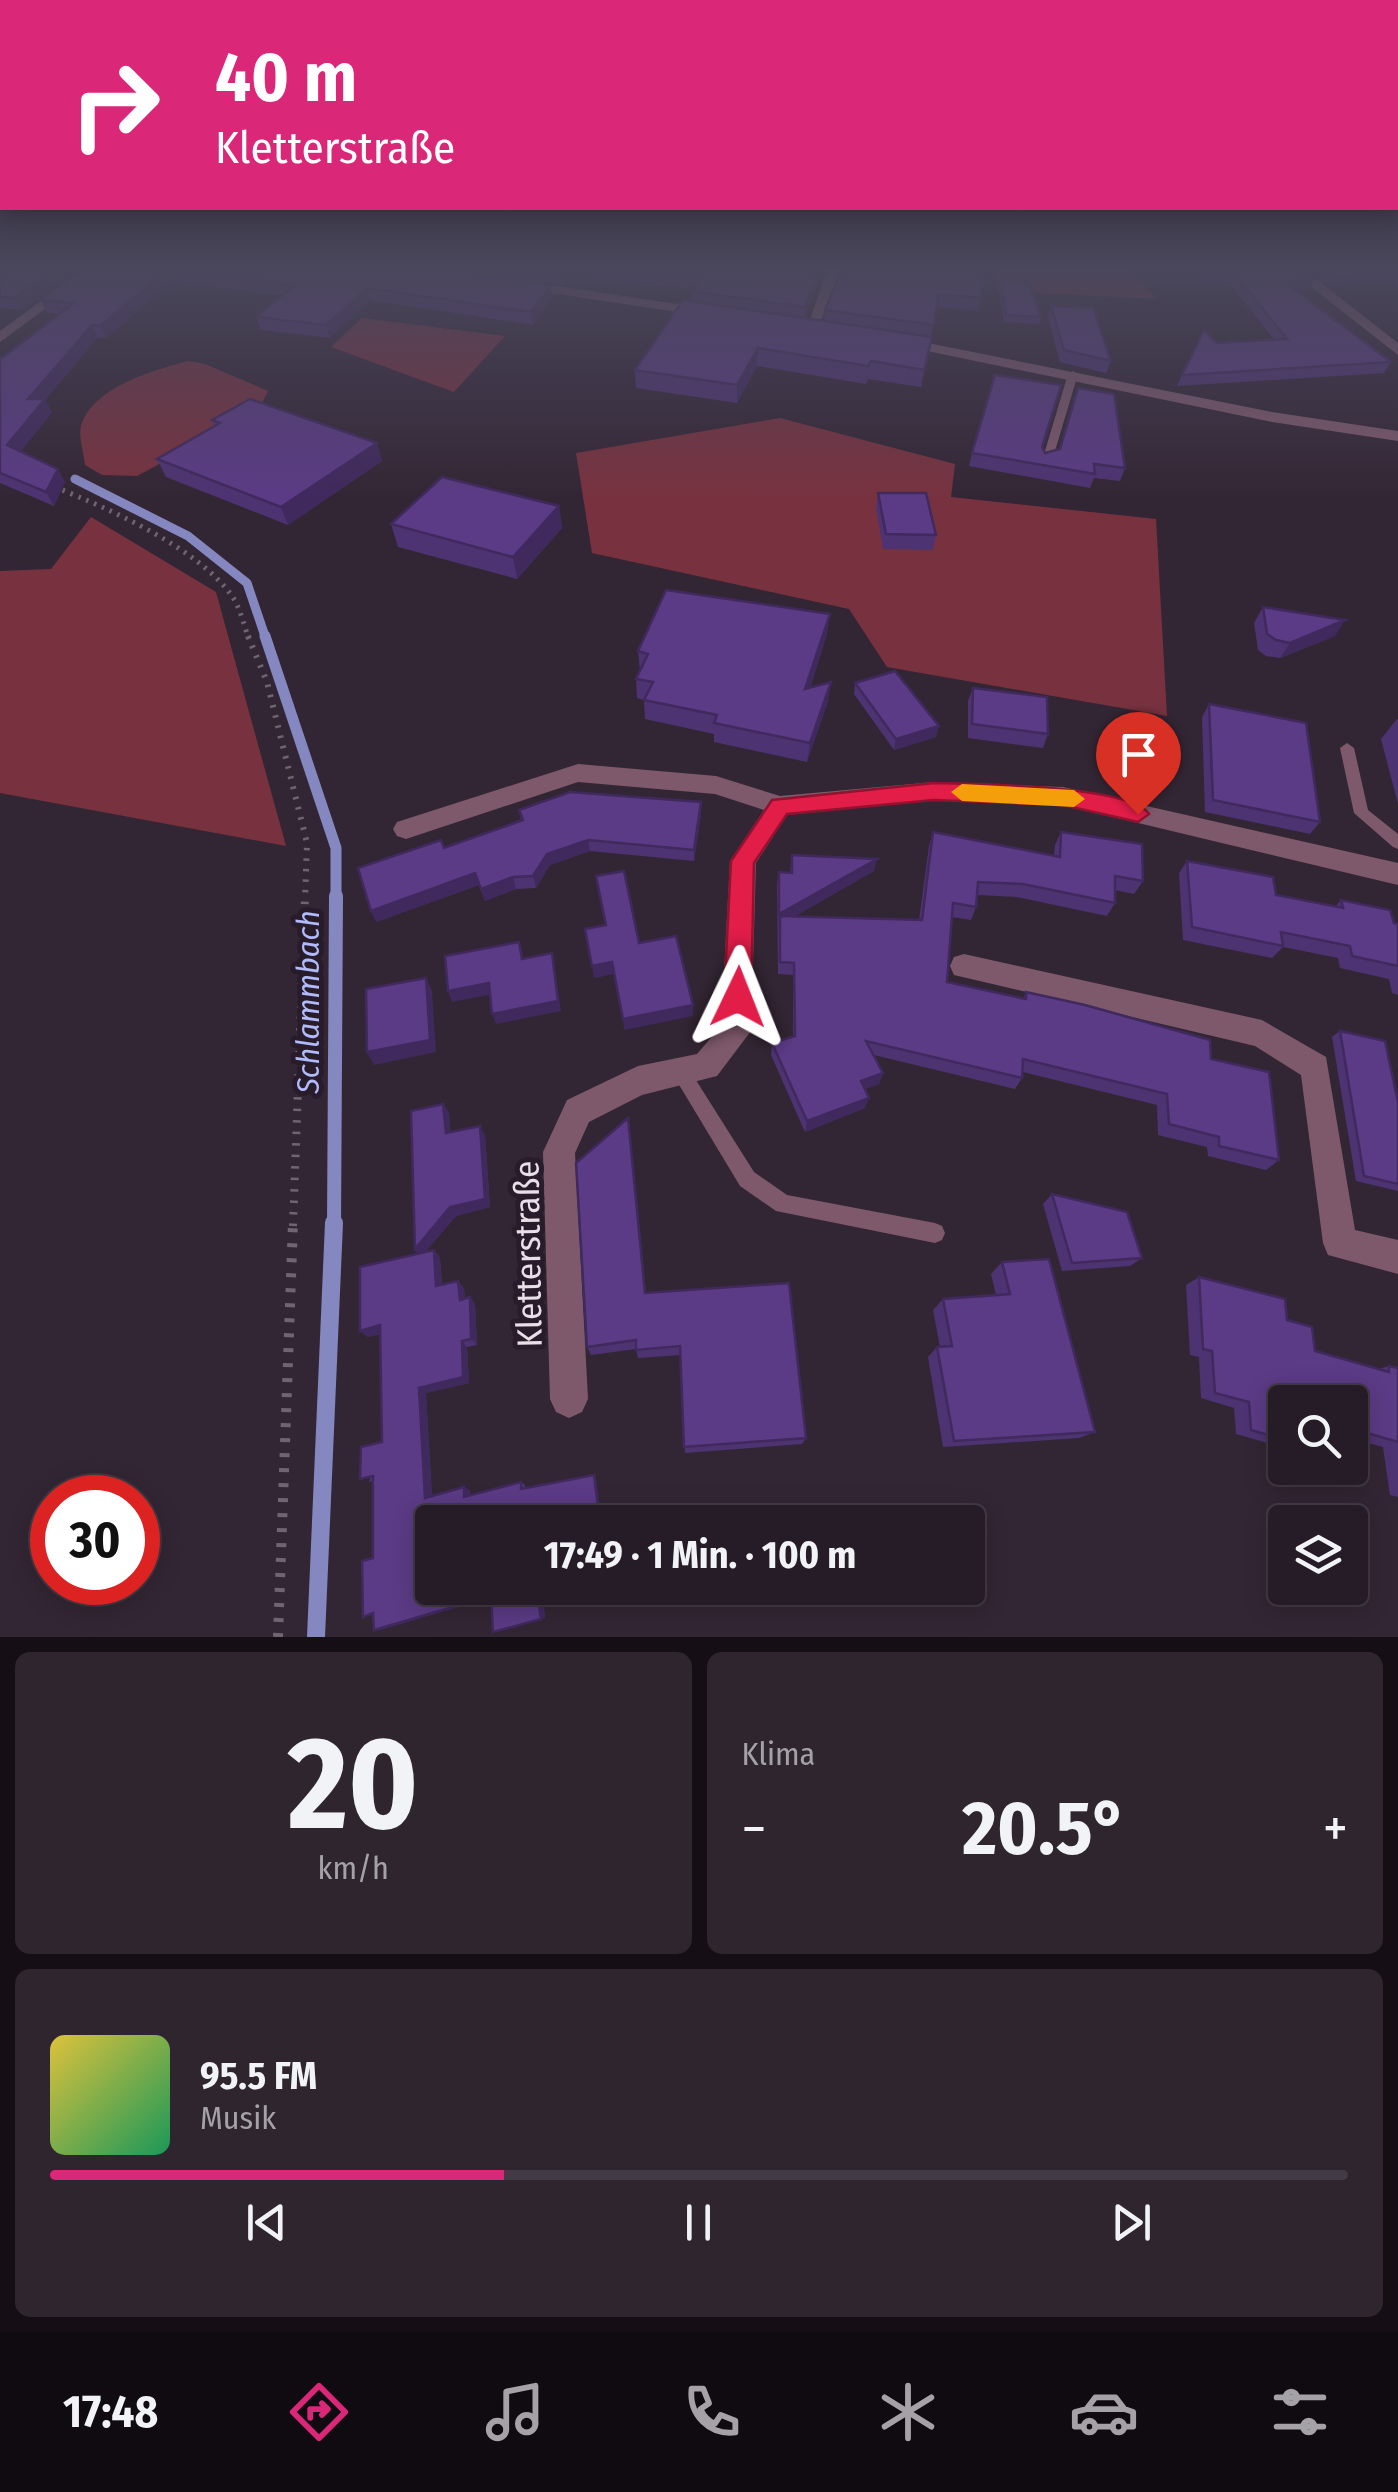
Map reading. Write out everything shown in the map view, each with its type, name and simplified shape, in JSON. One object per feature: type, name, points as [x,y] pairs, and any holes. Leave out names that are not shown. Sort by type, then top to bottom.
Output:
[{"type":"street","points":[[917,344],[1073,374],[1246,415],[1398,436]]},
{"type":"street","points":[[406,829],[578,773],[716,785],[780,806],[934,792],[1063,796],[1398,874]]},
{"type":"street","name":"Kletterstraße","points":[[569,1398],[559,1152],[578,1111],[638,1082],[706,1066],[736,1031],[742,861],[780,806]]},
{"type":"street","points":[[964,966],[1262,1034],[1315,1067],[1340,1243],[1398,1256]]},
{"type":"lane","points":[[1047,460],[1073,374]]},
{"type":"lane","points":[[1347,748],[1361,813],[1398,844]]},
{"type":"lane","points":[[681,1072],[748,1179],[783,1204],[935,1232]]},
{"type":"path","points":[[48,484],[113,510],[174,545],[232,596],[268,682],[307,842],[278,1637]]},
{"type":"shaded area","points":[[334,344],[497,344],[454,392],[331,347]]},
{"type":"shaded area","points":[[188,361],[205,364],[268,391],[258,411],[137,476],[102,475],[85,465],[81,426],[87,412],[126,382]]},
{"type":"shaded area","points":[[780,418],[955,464],[951,497],[1156,519],[1167,716],[887,667],[849,609],[592,553],[576,453]]},
{"type":"shaded area","points":[[91,517],[216,592],[286,846],[0,793],[0,571],[51,569]]},
{"type":"building","points":[[20,344],[75,344],[28,399],[45,399],[7,445],[58,469],[46,492],[0,473],[3,357]]},
{"type":"building","points":[[653,344],[930,344],[924,370],[871,361],[868,366],[758,348],[737,385],[635,370]]},
{"type":"building","points":[[1062,344],[1105,344],[1111,361],[1064,350]]},
{"type":"building","points":[[1197,344],[1368,344],[1391,362],[1182,375]]},
{"type":"building","points":[[995,375],[1061,385],[1042,447],[1045,453],[1060,449],[1078,388],[1114,394],[1125,468],[1094,464],[1095,474],[972,453]]},
{"type":"building","points":[[250,399],[377,443],[281,507],[157,459],[220,423],[212,420]]},
{"type":"building","points":[[442,477],[559,506],[513,557],[391,524]]},
{"type":"building","points":[[878,493],[926,493],[936,535],[886,534]]},
{"type":"building","points":[[666,590],[830,614],[805,689],[831,682],[810,743],[714,723],[717,715],[644,700],[653,682],[636,679],[648,654],[638,651]]},
{"type":"building","points":[[1263,607],[1345,620],[1290,643],[1267,634]]},
{"type":"building","points":[[895,671],[939,726],[896,739],[855,683]]},
{"type":"building","points":[[973,688],[1047,697],[1048,734],[972,724]]},
{"type":"building","points":[[1209,704],[1306,723],[1320,822],[1213,800]]},
{"type":"building","points":[[570,792],[701,802],[694,850],[588,840],[547,854],[533,876],[513,877],[481,889],[475,873],[371,911],[358,868],[441,840],[444,848],[523,820],[519,810]]},
{"type":"building","points":[[933,832],[1060,857],[1061,832],[1142,844],[1143,881],[1115,876],[1115,903],[1023,884],[978,882],[976,907],[953,903],[947,982],[1026,999],[1026,992],[1085,1005],[1210,1040],[1211,1059],[1269,1072],[1279,1160],[1219,1146],[1219,1137],[1169,1124],[1167,1094],[1023,1059],[1022,1078],[866,1041],[883,1073],[861,1081],[869,1098],[807,1121],[772,1043],[795,1036],[794,963],[780,962],[780,916],[922,920]]},
{"type":"building","points":[[792,855],[877,859],[779,914],[779,872],[792,873]]},
{"type":"building","points":[[1187,861],[1273,877],[1276,895],[1343,908],[1341,900],[1390,910],[1398,924],[1398,966],[1352,956],[1350,946],[1281,932],[1283,946],[1192,927]]},
{"type":"building","points":[[624,871],[639,943],[676,936],[693,1005],[623,1019],[612,962],[592,966],[585,929],[606,925],[596,876]]},
{"type":"building","points":[[519,942],[522,959],[552,953],[558,1001],[492,1014],[489,983],[448,991],[445,956]]},
{"type":"building","points":[[426,978],[430,1040],[367,1052],[366,989]]},
{"type":"building","points":[[1340,1031],[1385,1041],[1398,1102],[1398,1184],[1364,1176]]},
{"type":"building","points":[[443,1104],[446,1133],[480,1126],[485,1199],[450,1207],[415,1249],[411,1111]]},
{"type":"building","points":[[628,1118],[645,1293],[789,1283],[806,1438],[684,1447],[680,1346],[636,1350],[636,1340],[587,1347],[576,1163]]},
{"type":"building","points":[[1052,1194],[1127,1212],[1142,1258],[1072,1263]]},
{"type":"building","points":[[434,1250],[436,1286],[458,1281],[460,1300],[470,1297],[471,1339],[462,1341],[463,1377],[419,1388],[425,1498],[464,1487],[464,1497],[521,1482],[521,1489],[594,1475],[598,1505],[415,1505],[415,1605],[460,1605],[374,1630],[373,1613],[363,1617],[362,1561],[373,1558],[373,1476],[360,1479],[361,1447],[382,1442],[380,1325],[360,1331],[360,1267]]},
{"type":"building","points":[[1049,1259],[1095,1432],[954,1441],[937,1347],[952,1346],[943,1299],[1010,1294],[1002,1262]]},
{"type":"building","points":[[1199,1277],[1285,1299],[1287,1320],[1312,1327],[1315,1351],[1389,1372],[1389,1366],[1398,1368],[1398,1442],[1368,1433],[1368,1385],[1268,1385],[1268,1435],[1251,1430],[1249,1402],[1215,1393],[1212,1351],[1203,1349]]},
{"type":"building","points":[[492,1605],[539,1605],[541,1619],[493,1632]]},
{"type":"waterway","name":"Schlammbach","points":[[75,479],[188,536],[247,583],[266,639]]},
{"type":"waterway","name":"Schlammbach","points":[[265,636],[336,848],[336,896]]},
{"type":"waterway","name":"Schlammbach","points":[[334,1226],[336,896]]},
{"type":"waterway","name":"Schlammbach","points":[[316,1637],[334,1223]]},
{"type":"slow traffic","points":[[962,792],[1074,799]]},
{"type":"route","points":[[738,997],[742,861],[780,806],[934,792],[1063,796],[1138,814]]}]
